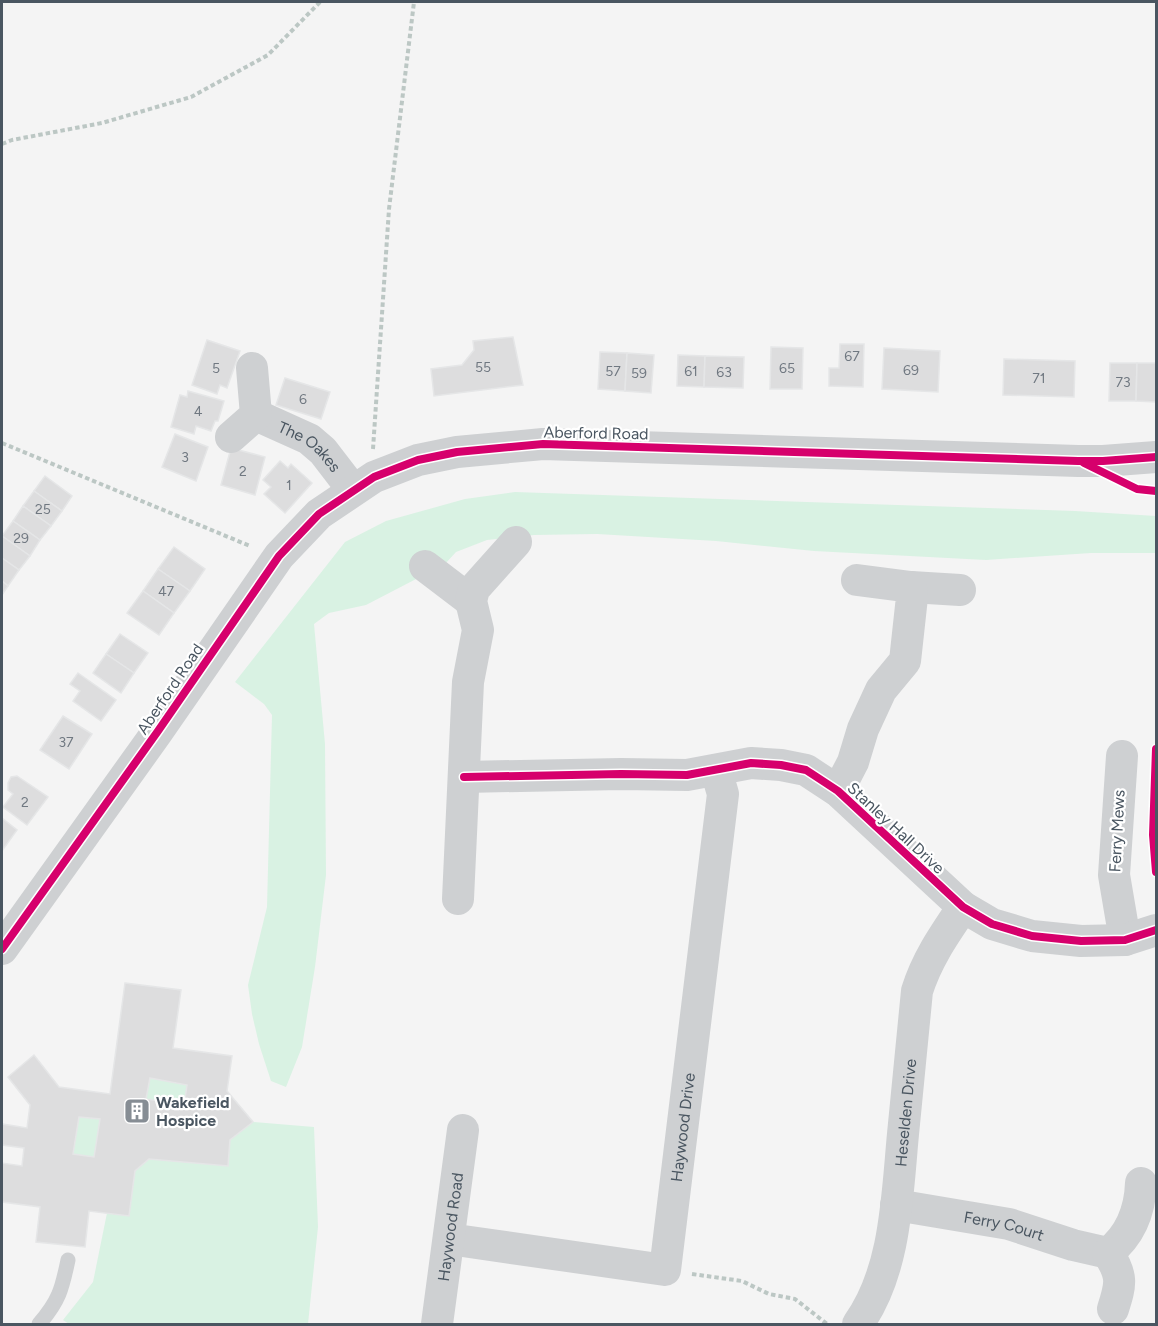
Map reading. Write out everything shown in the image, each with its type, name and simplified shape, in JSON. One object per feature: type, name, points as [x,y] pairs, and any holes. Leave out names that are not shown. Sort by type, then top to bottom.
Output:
[{"type":"street","name":"The Oakes","points":[[252,368],[256,415]]},
{"type":"street","name":"The Oakes","points":[[256,415],[309,439],[364,484]]},
{"type":"street","name":"The Oakes","points":[[231,437],[256,415]]},
{"type":"street","name":"Aberford Road","points":[[2,949],[11,921],[158,730],[279,556],[319,514],[364,484],[418,460],[457,452],[543,444],[1103,461]]},
{"type":"street","points":[[1103,461],[1156,457]]},
{"type":"street","points":[[1103,461],[1156,471]]},
{"type":"street","points":[[458,899],[468,682],[478,630],[471,601],[474,589],[516,542]]},
{"type":"street","points":[[425,566],[471,601]]},
{"type":"street","points":[[857,580],[960,590]]},
{"type":"street","points":[[837,791],[853,762],[863,729],[881,690],[905,661],[912,597],[911,587]]},
{"type":"street","name":"Ferry Mews","points":[[1122,756],[1114,875],[1125,940]]},
{"type":"street","name":"Stanley Hall Drive","points":[[465,777],[687,775],[751,763],[781,765],[806,771],[837,791],[963,907],[992,924],[1032,936],[1081,940],[1125,940],[1156,930]]},
{"type":"street","name":"Haywood Drive","points":[[665,1270],[723,794],[716,770]]},
{"type":"street","name":"Heselden Drive","points":[[858,1324],[867,1311],[879,1284],[896,1205],[917,991],[924,969],[940,940],[963,907]]},
{"type":"street","name":"Haywood Road","points":[[437,1324],[463,1130]]},
{"type":"street","points":[[1113,1309],[1121,1282],[1118,1267],[1108,1253],[1116,1247],[1133,1224],[1139,1210],[1141,1183]]},
{"type":"street","name":"Ferry Court","points":[[896,1205],[1010,1224],[1073,1245],[1108,1253]]},
{"type":"street","points":[[449,1239],[665,1270]]},
{"type":"lane","points":[[39,1324],[53,1308],[62,1291],[68,1260]]},
{"type":"path","points":[[2,144],[12,140],[102,123],[191,97],[268,55],[319,2],[327,2]]},
{"type":"path","points":[[364,484],[372,465],[389,209],[414,2]]},
{"type":"path","points":[[2,443],[279,556]]},
{"type":"path","points":[[665,1270],[742,1281],[769,1294],[795,1299],[826,1324]]},
{"type":"green space","points":[[515,492],[1075,511],[1156,516],[1156,553],[1091,553],[986,560],[814,551],[716,541],[597,534],[534,535],[487,540],[456,552],[445,564],[366,605],[329,613],[314,624],[325,744],[326,875],[315,967],[302,1047],[286,1087],[271,1081],[259,1044],[248,985],[267,907],[272,715],[264,704],[235,682],[345,542],[386,521],[465,499]]},
{"type":"green space","points":[[150,1078],[187,1085],[184,1105],[146,1099]]},
{"type":"green space","points":[[79,1117],[100,1119],[94,1157],[73,1154]]},
{"type":"green space","points":[[253,1122],[314,1127],[318,1227],[308,1324],[69,1324],[63,1320],[93,1282],[107,1213],[129,1215],[135,1171],[149,1159],[230,1140]]},
{"type":"building","points":[[513,337],[523,385],[434,396],[431,369],[462,365],[474,350],[473,341]]},
{"type":"building","points":[[207,340],[240,351],[227,388],[220,385],[217,394],[192,385]]},
{"type":"building","points":[[840,344],[864,344],[863,387],[829,386],[829,368],[839,368]]},
{"type":"building","points":[[771,347],[803,348],[802,389],[770,389]]},
{"type":"building","points":[[884,348],[940,351],[938,392],[882,389]]},
{"type":"building","points":[[600,352],[627,353],[625,391],[598,389]]},
{"type":"building","points":[[627,353],[654,355],[651,393],[625,391]]},
{"type":"building","points":[[678,355],[705,356],[704,387],[677,386]]},
{"type":"building","points":[[705,356],[744,357],[743,388],[704,387]]},
{"type":"building","points":[[1004,359],[1075,361],[1074,397],[1003,395]]},
{"type":"building","points":[[1110,363],[1137,363],[1136,401],[1109,401]]},
{"type":"building","points":[[1137,363],[1156,363],[1156,402],[1136,401]]},
{"type":"building","points":[[285,378],[330,392],[321,419],[276,405]]},
{"type":"building","points":[[188,391],[224,401],[218,421],[215,421],[211,431],[196,426],[194,434],[171,427],[180,395],[187,397]]},
{"type":"building","points":[[175,434],[208,447],[196,481],[162,467]]},
{"type":"building","points":[[231,448],[265,457],[255,495],[221,485]]},
{"type":"building","points":[[280,461],[288,468],[291,464],[312,483],[285,513],[264,494],[271,487],[263,480]]},
{"type":"building","points":[[45,476],[72,496],[62,511],[34,491]]},
{"type":"building","points":[[34,491],[62,511],[51,526],[23,506]]},
{"type":"building","points":[[23,506],[51,526],[40,540],[13,521]]},
{"type":"building","points":[[13,521],[40,540],[30,556],[2,536]]},
{"type":"building","points":[[2,536],[30,556],[19,570],[2,558]]},
{"type":"building","points":[[174,547],[205,569],[190,591],[158,569]]},
{"type":"building","points":[[2,558],[19,570],[8,586],[2,581]]},
{"type":"building","points":[[158,569],[190,591],[174,613],[143,591]]},
{"type":"building","points":[[2,581],[8,586],[2,595]]},
{"type":"building","points":[[143,591],[174,613],[159,635],[127,613]]},
{"type":"building","points":[[120,634],[148,653],[134,673],[106,654]]},
{"type":"building","points":[[106,654],[134,673],[121,693],[93,673]]},
{"type":"building","points":[[78,673],[116,700],[101,721],[73,701],[80,691],[70,684]]},
{"type":"building","points":[[63,716],[92,734],[69,769],[40,750]]},
{"type":"building","points":[[17,776],[48,797],[27,825],[3,807],[13,794],[8,790],[8,783],[11,777]]},
{"type":"building","points":[[2,818],[17,830],[2,851]]},
{"type":"building","name":"Wakefield Hospice","points":[[125,983],[181,990],[173,1048],[232,1056],[227,1091],[253,1122],[230,1140],[228,1166],[149,1159],[135,1171],[129,1216],[89,1211],[85,1247],[36,1242],[40,1207],[2,1202],[2,1163],[22,1166],[24,1148],[2,1145],[2,1124],[27,1128],[30,1105],[8,1077],[34,1055],[59,1087],[110,1094]],"holes":[[[150,1078],[187,1085],[184,1105],[146,1099]],[[79,1117],[100,1119],[94,1157],[73,1154]]]},
{"type":"cycle path","points":[[2,949],[158,731],[279,556],[319,514],[374,477],[418,460],[457,452],[543,444],[1078,461],[1156,457]]},
{"type":"cycle path","points":[[1084,463],[1137,489],[1156,491]]},
{"type":"cycle path","points":[[1156,749],[1153,835],[1156,872]]},
{"type":"cycle path","points":[[464,777],[687,775],[751,763],[781,765],[806,770],[838,791],[963,907],[992,924],[1032,936],[1081,941],[1125,940],[1156,930]]},
{"type":"place","name":"Wakefield Hospice","points":[[137,1111]]}]
